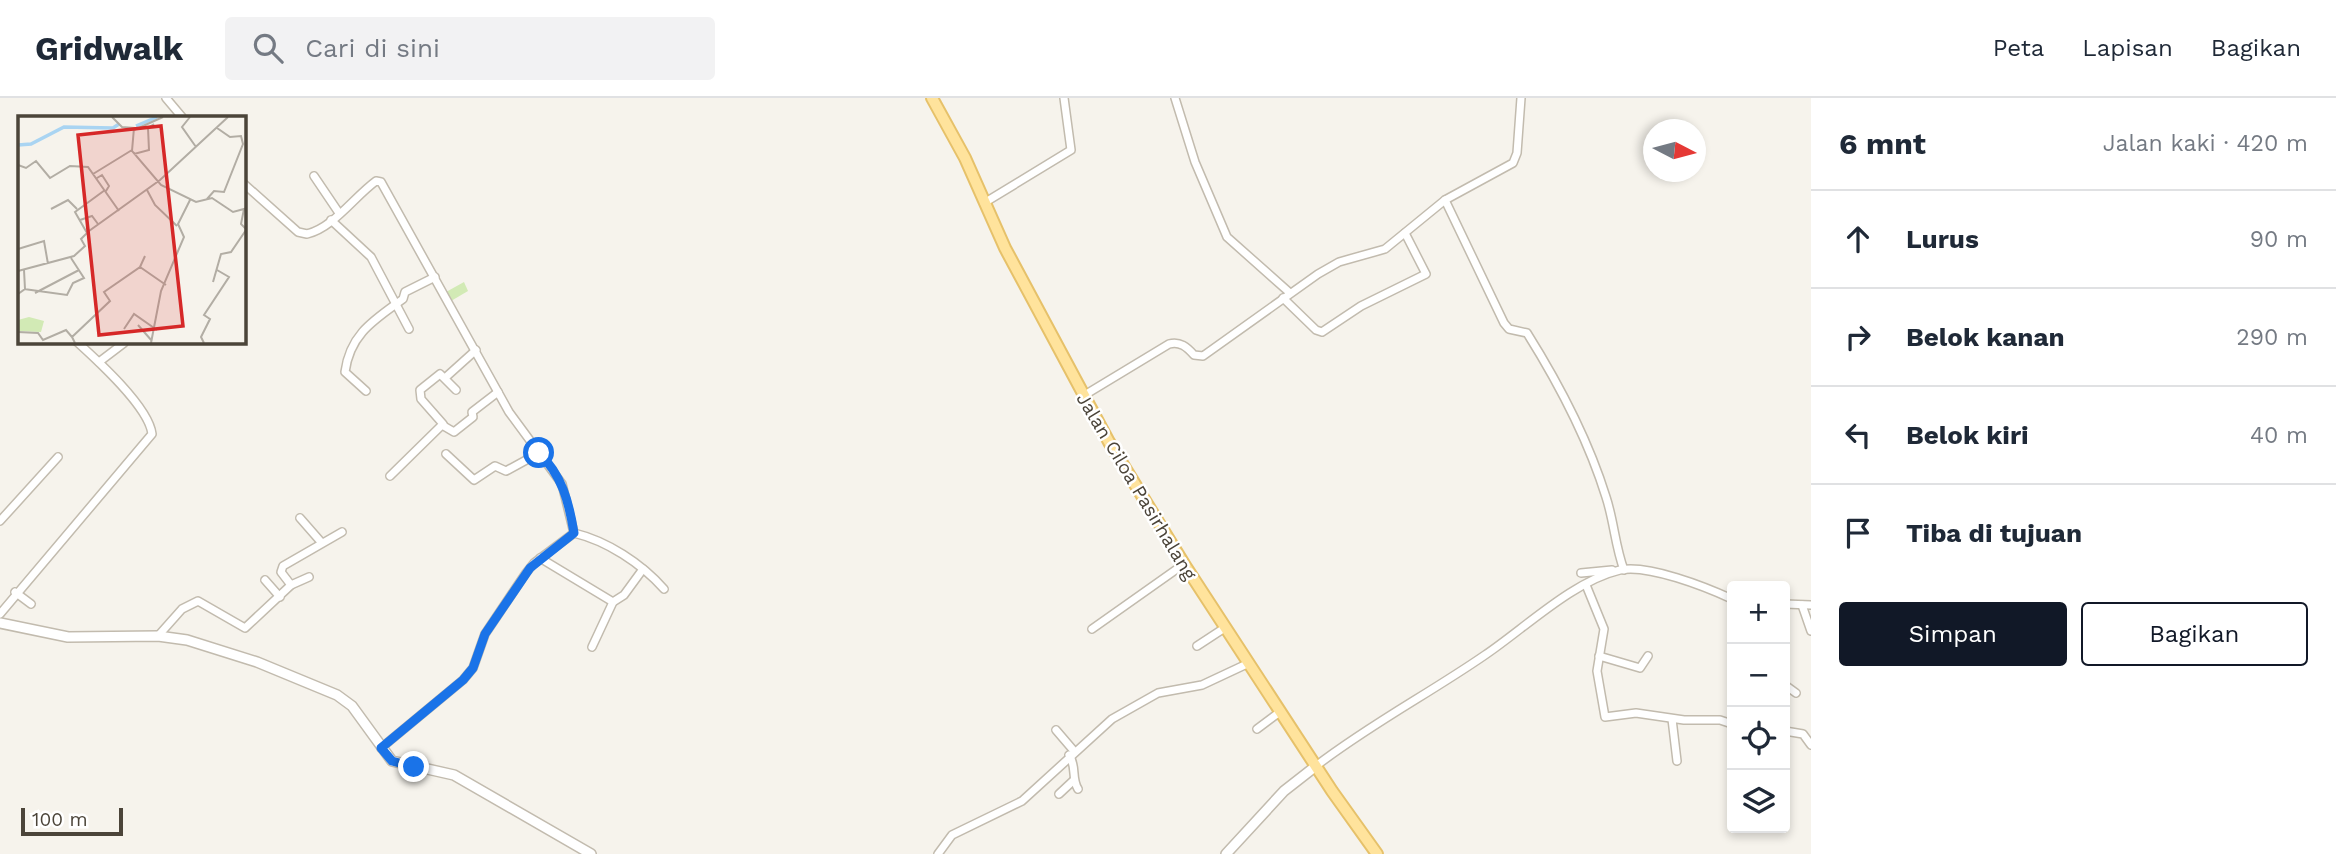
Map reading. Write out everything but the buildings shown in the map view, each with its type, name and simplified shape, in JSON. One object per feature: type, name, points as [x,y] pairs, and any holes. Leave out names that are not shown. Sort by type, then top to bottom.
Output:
[{"type":"main road","name":"Jalan Ciloa Pasirhalang","points":[[932,98],[965,158],[984,203],[1082,396],[1184,564],[1377,854]]},
{"type":"street","points":[[166,98],[182,116]]},
{"type":"street","points":[[984,203],[1071,150],[1064,98]]},
{"type":"street","points":[[1175,98],[1195,162],[1227,237],[1287,296],[1316,330],[1322,332],[1361,306],[1426,274],[1405,233]]},
{"type":"street","points":[[1082,396],[1175,342],[1186,346],[1194,355],[1203,356],[1339,262],[1376,253],[1445,200],[1516,158],[1521,98]]},
{"type":"street","points":[[314,176],[339,214]]},
{"type":"street","points":[[245,185],[298,232],[311,233],[339,214],[362,191],[379,181],[498,392],[548,462],[566,493],[574,533]]},
{"type":"street","points":[[1445,200],[1504,323],[1509,329],[1527,333],[1575,416],[1606,497],[1620,570]]},
{"type":"street","points":[[331,220],[371,257],[409,329]]},
{"type":"street","points":[[366,391],[345,372],[352,344],[364,327],[406,297],[405,292],[435,277]]},
{"type":"street","points":[[0,614],[15,592],[72,531],[152,434],[145,417],[99,362],[78,343]]},
{"type":"street","points":[[99,362],[124,343]]},
{"type":"street","points":[[446,377],[476,350]]},
{"type":"street","points":[[456,390],[446,377],[438,374],[419,393],[442,425],[454,432],[473,416],[472,412],[498,392]]},
{"type":"street","points":[[390,475],[442,425]]},
{"type":"street","points":[[446,454],[475,480],[495,466],[505,472],[539,453]]},
{"type":"street","points":[[0,521],[58,457]]},
{"type":"street","points":[[300,518],[317,544]]},
{"type":"street","points":[[291,585],[281,570],[295,554],[342,532]]},
{"type":"street","points":[[381,748],[463,680],[473,668],[487,630],[526,573],[540,558],[574,533]]},
{"type":"street","points":[[574,533],[603,542],[643,569],[664,589]]},
{"type":"street","points":[[306,538],[317,544]]},
{"type":"street","points":[[540,558],[613,602]]},
{"type":"street","points":[[1092,629],[1184,564]]},
{"type":"street","points":[[593,647],[613,602],[624,595],[643,569]]},
{"type":"street","points":[[1226,854],[1284,791],[1316,766],[1586,585],[1620,570]]},
{"type":"street","points":[[1581,573],[1620,570],[1681,580],[1727,597]]},
{"type":"street","points":[[158,636],[182,609],[198,601],[245,628],[291,585],[309,577]]},
{"type":"street","points":[[265,580],[280,597]]},
{"type":"street","points":[[1586,585],[1603,623],[1598,684],[1605,717],[1636,713],[1672,719],[1727,722]]},
{"type":"street","points":[[15,592],[31,604]]},
{"type":"street","points":[[1790,604],[1811,606]]},
{"type":"street","points":[[1802,605],[1811,631]]},
{"type":"street","points":[[0,623],[68,637],[158,636],[187,640],[257,662],[337,695],[359,713],[381,748],[398,764],[444,772],[466,781],[591,854]]},
{"type":"street","points":[[1196,646],[1226,627]]},
{"type":"street","points":[[1599,656],[1640,667],[1648,656]]},
{"type":"street","points":[[938,854],[952,835],[1022,801],[1112,719],[1158,693],[1202,685],[1249,663]]},
{"type":"street","points":[[1790,689],[1796,693]]},
{"type":"street","points":[[1257,729],[1281,710]]},
{"type":"street","points":[[1672,719],[1677,761]]},
{"type":"street","points":[[1056,730],[1072,753],[1074,780],[1078,789]]},
{"type":"street","points":[[1790,733],[1803,734],[1811,745]]},
{"type":"street","points":[[1059,794],[1074,780]]},
{"type":"green space","points":[[464,282],[468,291],[451,301],[446,292]]},
{"type":"route","points":[[414,767],[392,761],[381,748],[415,723],[463,680],[473,668],[485,634],[526,573],[534,563],[574,533],[566,493],[548,462],[539,453]]}]
